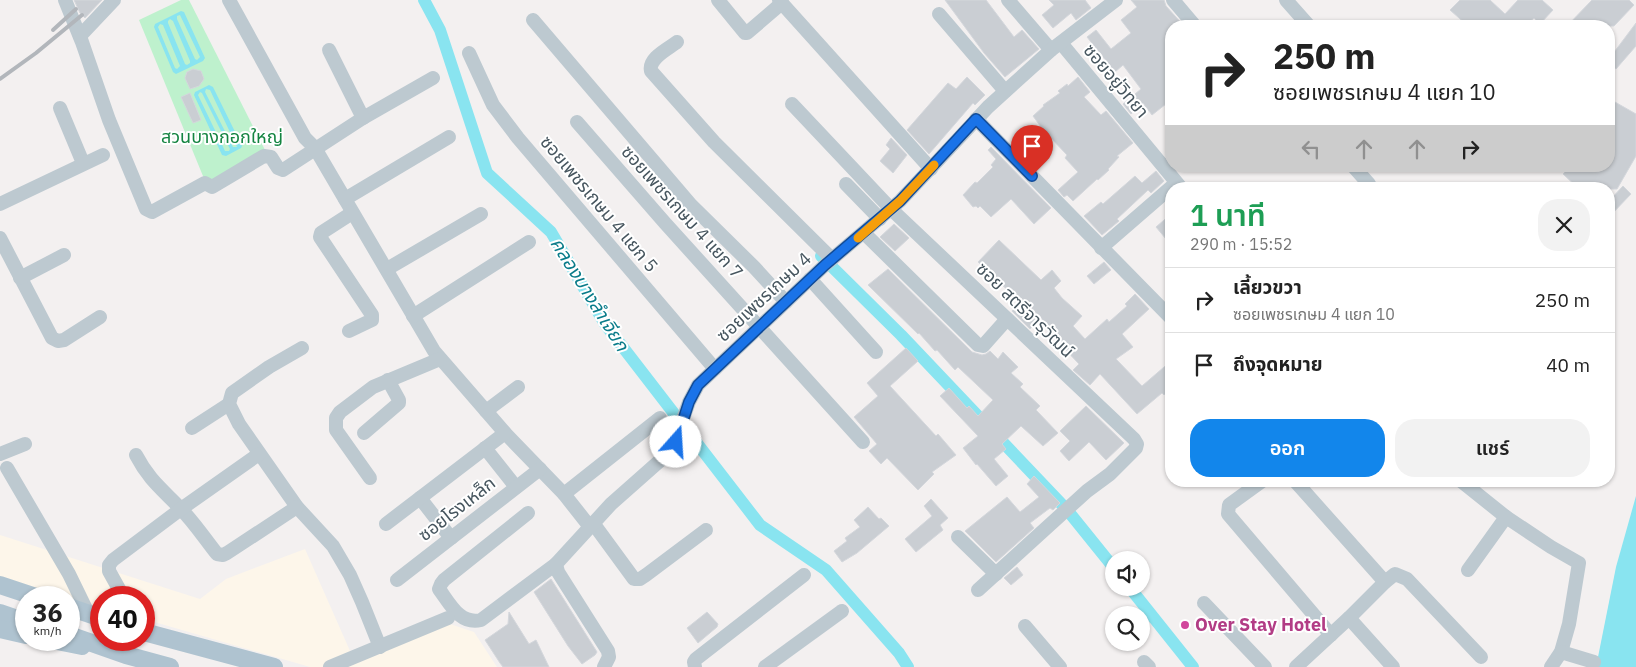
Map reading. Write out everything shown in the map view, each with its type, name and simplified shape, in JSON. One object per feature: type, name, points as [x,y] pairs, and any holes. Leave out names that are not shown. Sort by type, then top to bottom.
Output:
[{"type":"main road","points":[[0,585],[15,590]]},
{"type":"main road","points":[[0,593],[15,597]]},
{"type":"main road","points":[[0,614],[15,619]]},
{"type":"main road","points":[[0,629],[15,632]]},
{"type":"main road","points":[[155,635],[274,667]]},
{"type":"main road","points":[[80,639],[151,664],[170,667]]},
{"type":"main road","points":[[80,646],[126,655]]},
{"type":"street","points":[[80,36],[114,0]]},
{"type":"street","points":[[229,0],[305,138],[316,148],[352,213],[440,358],[505,433],[592,525],[634,579],[640,579],[646,575],[706,530]]},
{"type":"street","points":[[718,0],[745,33],[780,1],[931,169]]},
{"type":"street","name":"ซอยอยู่วิทยา","points":[[1008,0],[1056,47],[1165,170]]},
{"type":"street","name":"ซอยเพชรเกษม 4","points":[[528,513],[441,584],[439,589],[458,615],[470,621],[481,620],[556,564],[610,504],[672,450],[692,395],[698,385],[810,279],[891,209],[931,169],[976,119],[1006,91],[1056,47],[1116,0]]},
{"type":"street","points":[[1174,0],[1190,20]]},
{"type":"street","points":[[1286,0],[1304,20]]},
{"type":"street","points":[[67,2],[109,120],[146,209],[152,212],[206,183],[212,187],[264,156],[271,158],[278,168],[282,170],[363,118],[432,78]]},
{"type":"street","points":[[939,14],[1006,91]]},
{"type":"street","points":[[533,20],[692,205],[786,302]]},
{"type":"street","points":[[676,42],[652,61],[651,71],[714,142],[829,262]]},
{"type":"street","points":[[329,50],[363,118]]},
{"type":"street","name":"ซอยเพชรเกษม 4 แยก 5","points":[[469,53],[494,105],[518,138],[715,369]]},
{"type":"street","name":"ซอย สตรีจารุวัฒน์","points":[[792,104],[891,209],[1134,439],[1137,444],[1136,448],[1110,474],[1071,506],[996,574]]},
{"type":"street","points":[[60,108],[83,163]]},
{"type":"street","points":[[976,119],[1165,312]]},
{"type":"street","name":"ซอยเพชรเกษม 4 แยก 7","points":[[577,122],[672,231],[863,442]]},
{"type":"street","points":[[345,199],[449,136]]},
{"type":"street","points":[[0,204],[102,155]]},
{"type":"street","name":"ซอยอยู่วิทยา","points":[[1167,172],[1175,182]]},
{"type":"street","points":[[1358,172],[1366,182]]},
{"type":"street","points":[[846,184],[880,219]]},
{"type":"street","points":[[1102,248],[1165,197]]},
{"type":"street","points":[[349,331],[368,323],[372,320],[372,315],[320,237],[321,233],[352,213]]},
{"type":"street","points":[[387,268],[481,214]]},
{"type":"street","points":[[864,233],[978,345],[983,346],[1007,319]]},
{"type":"street","points":[[0,238],[52,338],[58,341],[64,340],[100,317]]},
{"type":"street","points":[[413,316],[529,242]]},
{"type":"street","points":[[20,278],[64,255]]},
{"type":"street","points":[[810,279],[876,352]]},
{"type":"street","points":[[192,428],[229,404],[232,393],[269,367],[302,348]]},
{"type":"street","points":[[370,478],[336,430],[336,418],[340,412],[373,387],[440,358]]},
{"type":"street","points":[[364,433],[399,404],[399,400],[388,380]]},
{"type":"street","points":[[486,411],[518,387]]},
{"type":"street","points":[[229,404],[239,424],[297,507],[333,546],[350,575],[380,647]]},
{"type":"street","points":[[564,494],[660,418]]},
{"type":"street","points":[[386,524],[505,433]]},
{"type":"street","points":[[0,454],[25,444]]},
{"type":"street","points":[[485,448],[516,487]]},
{"type":"street","points":[[117,586],[109,571],[109,565],[113,560],[259,454]]},
{"type":"street","points":[[136,455],[158,488],[181,509],[217,554],[223,555],[297,507]]},
{"type":"street","points":[[7,468],[90,606]]},
{"type":"street","name":"ซอยโรงเหล็ก","points":[[397,580],[540,469]]},
{"type":"street","points":[[1254,487],[1229,505],[1228,514],[1331,635]]},
{"type":"street","points":[[1300,487],[1385,582]]},
{"type":"street","points":[[1468,487],[1506,517],[1551,547],[1579,562],[1569,624],[1561,652],[1551,667]]},
{"type":"street","points":[[420,498],[451,538]]},
{"type":"street","points":[[1468,570],[1506,517]]},
{"type":"street","points":[[958,537],[996,574],[978,590]]},
{"type":"street","points":[[556,564],[558,572],[608,651],[609,657],[604,667]]},
{"type":"street","points":[[1296,667],[1385,582],[1396,574],[1407,579],[1481,657]]},
{"type":"street","points":[[696,667],[694,662],[696,659],[804,575]]},
{"type":"street","points":[[1204,603],[1265,667]]},
{"type":"street","points":[[765,667],[842,612]]},
{"type":"street","points":[[330,667],[448,618]]},
{"type":"street","points":[[1349,618],[1394,667]]},
{"type":"street","points":[[1025,626],[1060,667]]},
{"type":"street","points":[[1561,652],[1594,662]]},
{"type":"shaded area","points":[[0,535],[200,599],[226,579],[305,549],[354,660],[447,623],[474,632],[497,667],[310,667],[155,622],[155,586],[90,586],[90,604],[80,601],[80,586],[30,586],[0,577]]},
{"type":"green space","name":"สวนบางกอกใหญ่","points":[[181,0],[189,0],[266,152],[213,184],[205,181],[139,20]]},
{"type":"water","points":[[181,11],[184,12],[205,58],[203,61],[176,74],[173,72],[154,27],[155,24]],"holes":[[[180,15],[200,57],[197,60],[177,19],[177,16]],[[170,19],[173,21],[190,61],[187,65],[168,21]],[[160,24],[163,25],[180,66],[177,69],[158,27]]]},
{"type":"water","points":[[209,85],[213,87],[242,146],[241,148],[226,156],[222,155],[194,95],[195,92]],"holes":[[[206,89],[210,90],[237,147],[233,147],[205,92]],[[200,92],[230,149],[229,151],[225,151],[198,95]]]},
{"type":"water","points":[[1636,496],[1636,667],[1596,667],[1616,567]]},
{"type":"building","points":[[74,0],[102,0],[85,18],[80,13]]},
{"type":"building","points":[[945,0],[986,0],[1014,37],[1022,30],[1039,49],[1005,77],[984,53]]},
{"type":"building","points":[[1049,0],[1085,0],[1091,8],[1076,20],[1071,13],[1053,28],[1042,15],[1054,5]]},
{"type":"building","points":[[1131,0],[1164,0],[1166,6],[1179,20],[1165,20],[1165,105],[1152,115],[1143,103],[1131,114],[1123,104],[1141,89],[1123,65],[1115,72],[1087,37],[1096,30],[1111,49],[1131,33],[1121,20],[1137,7]]},
{"type":"building","points":[[1460,0],[1490,0],[1505,14],[1518,0],[1542,0],[1553,10],[1544,20],[1536,20],[1534,18],[1532,20],[1461,20],[1450,10]]},
{"type":"building","points":[[1592,0],[1629,0],[1634,5],[1615,25],[1615,20],[1573,20]]},
{"type":"building","points":[[1636,23],[1636,46],[1616,69],[1615,51]]},
{"type":"building","points":[[193,69],[201,71],[204,79],[199,86],[190,89],[185,78],[187,72]]},
{"type":"building","points":[[967,77],[985,95],[975,105],[973,103],[929,154],[907,130],[948,83],[956,89]]},
{"type":"building","points":[[1078,77],[1090,92],[1084,97],[1101,115],[1106,111],[1133,143],[1117,156],[1119,157],[1109,170],[1073,201],[1067,195],[1064,197],[1058,190],[1078,172],[1065,158],[1067,155],[1050,137],[1026,152],[1028,155],[1026,157],[1017,148],[1041,127],[1033,116],[1043,105],[1060,93],[1058,91],[1067,84],[1068,86]]},
{"type":"building","points":[[190,93],[201,120],[193,123],[181,97]]},
{"type":"building","points":[[1615,102],[1636,114],[1636,156],[1617,189],[1615,189],[1615,182],[1572,182],[1563,174],[1565,172],[1615,172]]},
{"type":"building","points":[[891,138],[907,155],[893,173],[880,161],[890,149],[886,145]]},
{"type":"building","points":[[991,147],[1051,208],[1034,224],[1011,199],[991,217],[980,206],[978,208],[976,206],[973,207],[963,195],[993,167],[991,165],[996,159],[988,150]]},
{"type":"building","points":[[1156,171],[1164,181],[1151,193],[1148,190],[1117,219],[1119,221],[1102,235],[1084,216],[1101,202],[1103,204],[1135,176],[1142,183]]},
{"type":"building","points":[[1623,186],[1631,194],[1615,211],[1615,195]]},
{"type":"building","points":[[1165,219],[1165,238],[1156,227]]},
{"type":"building","points":[[894,224],[909,238],[895,251],[880,237]]},
{"type":"building","points":[[999,240],[1041,280],[1052,270],[1061,281],[1054,288],[1082,316],[1073,326],[1085,339],[1107,319],[1109,322],[1127,306],[1125,304],[1135,294],[1149,309],[1122,334],[1133,347],[1116,359],[1142,386],[1165,366],[1165,394],[1162,393],[1137,414],[1100,374],[1090,385],[1073,370],[1079,364],[1060,344],[1062,342],[1041,318],[1030,329],[1012,311],[1020,302],[978,262]]},
{"type":"building","points":[[1104,262],[1111,270],[1094,284],[1087,276]]},
{"type":"building","points":[[888,269],[972,352],[982,355],[990,351],[998,359],[1003,352],[1018,367],[1011,373],[1023,384],[1020,387],[1040,406],[1036,410],[1058,433],[1043,446],[1021,426],[1002,444],[1006,449],[994,459],[1008,476],[996,486],[963,448],[978,436],[940,396],[949,388],[967,408],[969,406],[978,416],[993,400],[958,367],[955,370],[937,350],[935,351],[919,333],[868,285]]},
{"type":"building","points":[[906,348],[918,361],[890,386],[936,436],[938,434],[956,455],[932,472],[934,474],[918,490],[887,458],[881,464],[869,451],[877,444],[854,417],[878,396],[867,383]]},
{"type":"building","points":[[1086,406],[1124,443],[1106,460],[1089,442],[1069,461],[1060,451],[1070,441],[1060,431]]},
{"type":"building","points":[[1034,476],[1060,503],[1053,510],[1050,508],[1030,523],[1034,528],[996,562],[965,531],[1007,497],[1020,512],[1039,497],[1027,484]]},
{"type":"building","points":[[931,499],[948,518],[940,525],[943,530],[916,552],[905,539],[932,516],[924,506]]},
{"type":"building","points":[[868,507],[879,519],[881,518],[889,526],[857,553],[842,562],[834,551],[847,541],[845,538],[860,527],[854,520]]},
{"type":"building","points":[[1017,567],[1023,575],[1011,585],[1004,578]]},
{"type":"building","points":[[551,579],[597,652],[582,664],[568,646],[534,592]]},
{"type":"building","points":[[509,612],[529,644],[536,640],[549,667],[503,667],[500,663],[485,640],[508,624]]},
{"type":"building","points":[[707,612],[718,624],[698,643],[687,628]]},
{"type":"waterway","name":"คลองบางลำเจียก","points":[[424,0],[440,30],[487,173],[551,232],[605,324],[760,525],[826,570],[899,653],[908,667]]},
{"type":"waterway","points":[[821,256],[901,335],[1068,511],[1105,557]]},
{"type":"waterway","points":[[1136,596],[1193,667]]},
{"type":"railway","points":[[53,30],[76,9]]},
{"type":"railway","points":[[0,79],[36,53],[82,15]]},
{"type":"slow traffic","points":[[858,238],[900,201],[934,165]]},
{"type":"place","name":"Over Stay Hotel","points":[[1185,625]]},
{"type":"route","points":[[676,442],[689,402],[698,385],[825,265],[900,201],[976,119],[1032,176]]}]
